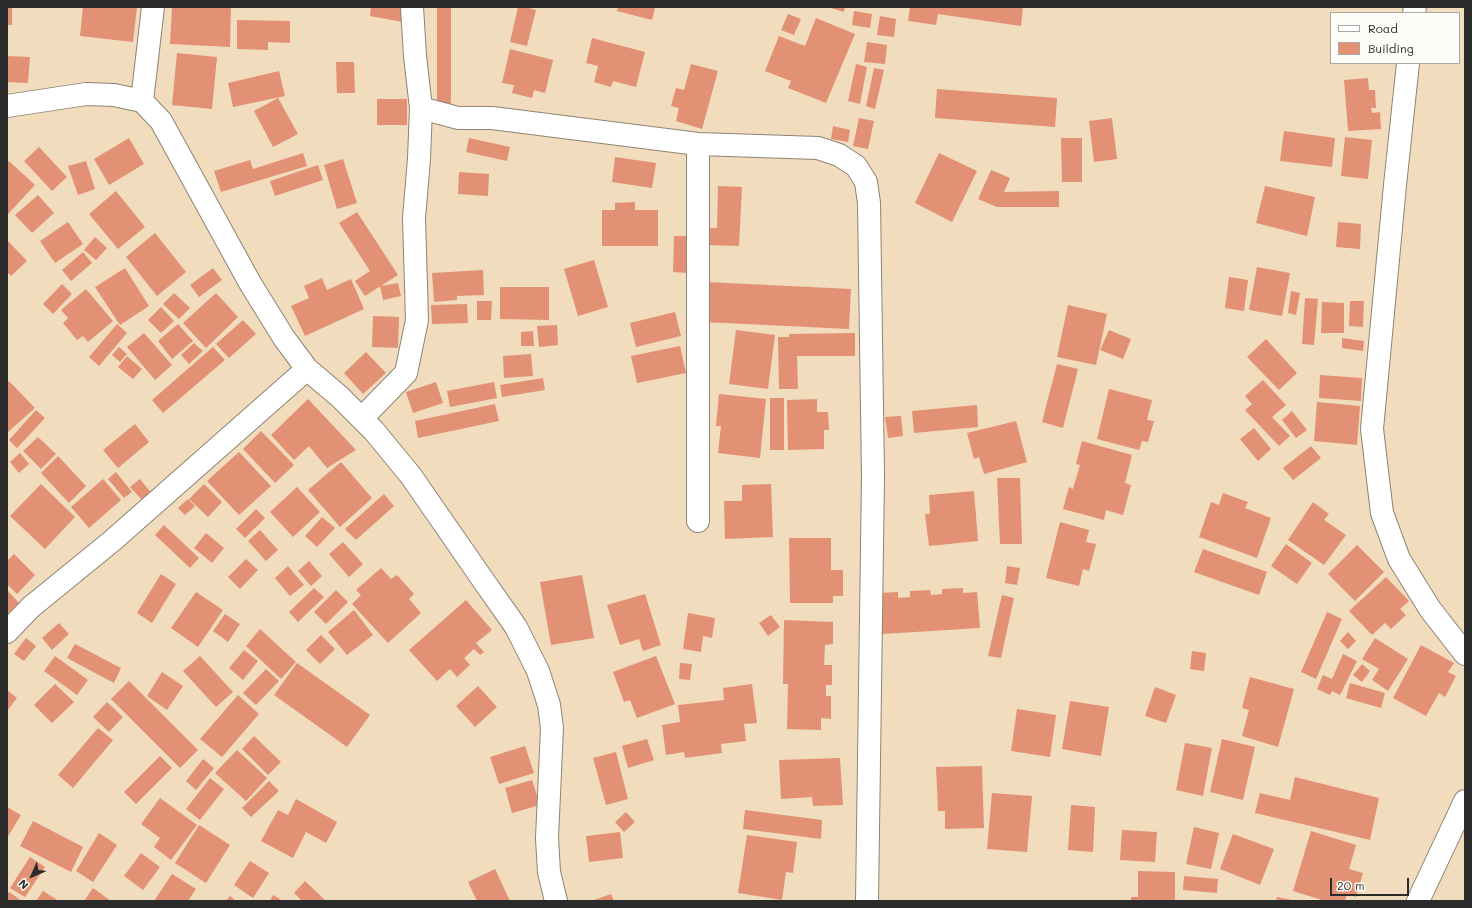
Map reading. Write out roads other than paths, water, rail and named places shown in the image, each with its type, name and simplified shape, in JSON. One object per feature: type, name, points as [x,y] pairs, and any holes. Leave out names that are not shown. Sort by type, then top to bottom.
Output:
[{"type":"street","points":[[142,102],[153,7]]},
{"type":"street","points":[[362,418],[406,373],[417,320],[414,218],[419,159],[421,108],[414,50],[412,7]]},
{"type":"street","points":[[1408,64],[1372,429],[1382,513],[1399,559],[1430,609],[1465,654]]},
{"type":"street","points":[[7,106],[86,94],[114,96],[142,102],[161,121],[250,283],[284,338],[307,369],[362,418],[411,476],[516,627],[538,671],[549,705],[552,728],[547,838],[549,872],[556,901]]},
{"type":"street","points":[[421,108],[458,118],[492,118],[698,144],[818,148],[839,155],[856,166],[866,182],[869,210],[873,476],[867,901]]},
{"type":"street","points":[[698,144],[698,521]]},
{"type":"street","points":[[7,632],[31,607],[112,540],[307,369]]},
{"type":"street","points":[[1418,901],[1465,801]]}]
